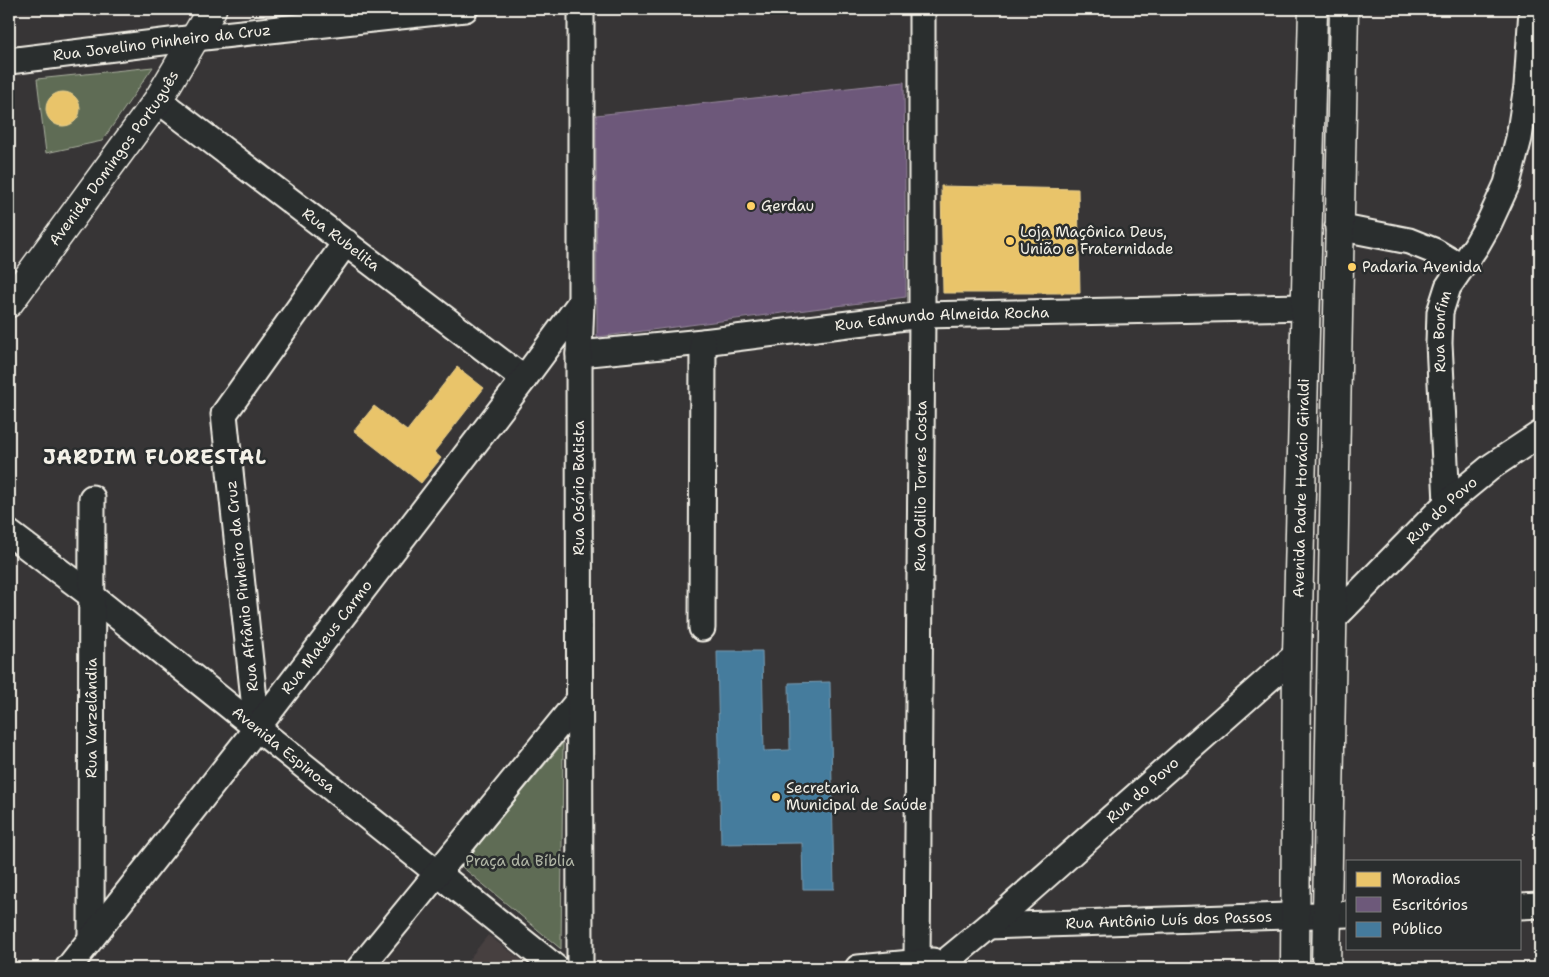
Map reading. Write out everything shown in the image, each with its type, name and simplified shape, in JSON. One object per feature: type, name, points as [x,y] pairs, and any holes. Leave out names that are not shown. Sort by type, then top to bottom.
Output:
[{"type":"street","name":"Avenida Domingos Português","points":[[9,303],[158,100],[212,9]]},
{"type":"street","name":"Rua Jovelino Pinheiro da Cruz","points":[[9,61],[195,38],[464,9]]},
{"type":"street","name":"Rua Osório Batista","points":[[580,968],[579,354],[581,302],[581,9]]},
{"type":"street","name":"Rua Odilio Torres Costa","points":[[922,9],[922,314],[935,963]]},
{"type":"street","name":"Avenida Padre Horácio Giraldi","points":[[1295,968],[1297,654],[1313,9]]},
{"type":"street","name":"Avenida Padre Horácio Giraldi","points":[[1326,968],[1337,915],[1332,620],[1338,227],[1344,9]]},
{"type":"street","name":"Rua Bonfim","points":[[1447,503],[1439,343],[1440,312],[1448,287],[1476,246],[1507,184],[1534,86],[1532,9]]},
{"type":"street","name":"Rua Rubelita","points":[[158,100],[524,379]]},
{"type":"street","points":[[1338,227],[1409,241],[1434,251],[1461,267]]},
{"type":"street","name":"Rua Afrânio Pinheiro da Cruz","points":[[257,728],[224,414],[346,242]]},
{"type":"street","name":"Rua Mateus Carmo","points":[[68,968],[257,728],[581,302]]},
{"type":"street","name":"Rua Edmundo Almeida Rocha","points":[[579,354],[703,342],[922,314],[1306,308]]},
{"type":"street","points":[[702,628],[703,342]]},
{"type":"street","name":"Rua do Povo","points":[[1332,620],[1447,503],[1492,466],[1540,434]]},
{"type":"street","name":"Rua Varzelândia","points":[[91,937],[92,498]]},
{"type":"street","name":"Avenida Espinosa","points":[[9,533],[92,596],[556,968]]},
{"type":"street","name":"Rua do Povo","points":[[935,963],[989,926],[1297,654]]},
{"type":"street","points":[[360,968],[579,700]]},
{"type":"street","points":[[1522,906],[1540,905]]},
{"type":"street","name":"Rua Antônio Luís dos Passos","points":[[989,926],[1337,915]]},
{"type":"street","points":[[858,968],[935,963]]},
{"type":"shaded area","points":[[488,935],[532,968],[462,968]]},
{"type":"green space","points":[[153,67],[102,141],[46,153],[37,79]]},
{"type":"green space","name":"Praça da Bíblia","points":[[563,743],[561,949],[461,866]]},
{"type":"building: Moradias","points":[[63,92],[70,93],[75,97],[79,102],[79,116],[75,121],[70,125],[63,126],[56,125],[51,121],[47,116],[46,109],[47,102],[51,97],[56,93]]},
{"type":"building: Moradias","name":"Loja Maçônica Deus, União e Fraternidade","points":[[941,186],[1078,189],[1080,293],[943,293]]},
{"type":"building: Moradias","points":[[457,367],[484,388],[434,452],[441,458],[421,483],[354,431],[374,406],[407,431]]},
{"type":"building: Escritórios","name":"Gerdau","points":[[904,82],[906,297],[597,337],[596,115]]},
{"type":"building: Público","name":"Secretaria Municipal de Saúde","points":[[717,651],[762,651],[764,751],[790,750],[789,683],[830,682],[834,889],[803,889],[802,843],[721,844]]},
{"type":"place","name":"Gerdau","points":[[751,206]]},
{"type":"place","name":"Loja Maçônica Deus, União e Fraternidade","points":[[1010,241]]},
{"type":"place","name":"Padaria Avenida","points":[[1352,267]]},
{"type":"place","name":"Secretaria Municipal de Saúde","points":[[776,797]]},
{"type":"district","name":"JARDIM FLORESTAL","points":[[155,457]]}]
